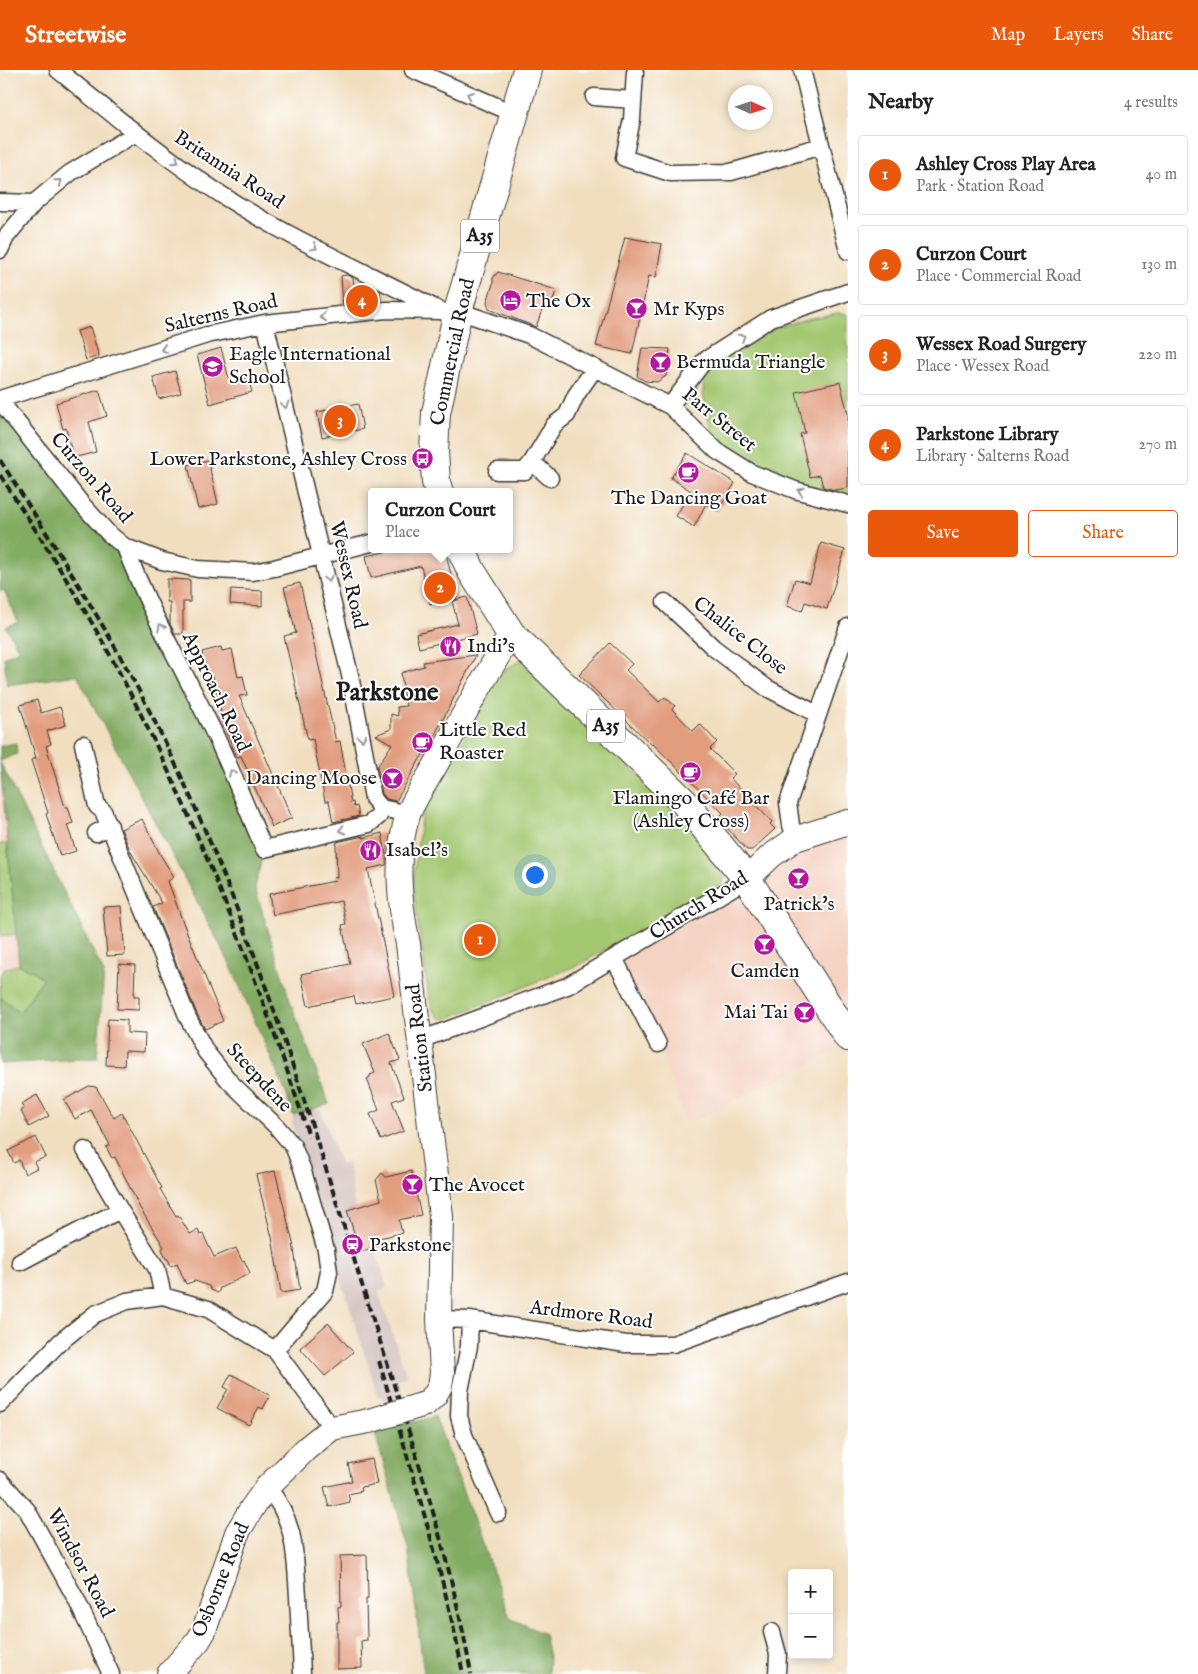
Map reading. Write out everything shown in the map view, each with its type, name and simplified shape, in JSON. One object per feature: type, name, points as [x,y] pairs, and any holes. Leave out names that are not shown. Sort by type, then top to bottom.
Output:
[{"type":"highway","name":"Commercial Road","points":[[438,488],[434,452],[436,413],[449,313],[528,70]]},
{"type":"highway","name":"A35","points":[[463,553],[472,572],[511,634],[684,802],[747,879],[848,1037]]},
{"type":"street","name":"Britannia Road","points":[[58,70],[136,133],[225,197],[335,259],[449,313]]},
{"type":"street","points":[[412,70],[515,114]]},
{"type":"street","points":[[802,70],[848,251]]},
{"type":"street","points":[[635,72],[632,119],[624,158],[670,173],[731,172],[821,146]]},
{"type":"street","points":[[594,97],[633,100]]},
{"type":"street","points":[[0,250],[6,238],[34,202],[70,173],[136,133]]},
{"type":"street","points":[[0,202],[34,202]]},
{"type":"street","points":[[386,310],[391,285]]},
{"type":"street","points":[[670,406],[704,361],[771,318],[848,292]]},
{"type":"street","name":"Salterns Road","points":[[0,400],[207,335],[265,323],[386,310],[449,313]]},
{"type":"street","name":"Parr Street","points":[[449,313],[470,315],[529,336],[670,406],[717,452],[752,473],[794,490],[848,504]]},
{"type":"street","name":"Wessex Road","points":[[265,323],[350,675],[373,798],[381,808]]},
{"type":"street","points":[[497,471],[525,471],[554,425],[567,414],[576,396],[595,368]]},
{"type":"street","name":"Curzon Road","points":[[0,400],[80,502],[108,532],[126,547],[162,561],[189,567],[231,572],[253,572],[368,544]]},
{"type":"street","points":[[532,462],[550,478]]},
{"type":"street","name":"Approach Road","points":[[126,547],[150,607],[222,750],[264,849],[370,824],[379,816],[381,808]]},
{"type":"street","name":"Chalice Close","points":[[664,602],[714,648],[767,688],[817,714]]},
{"type":"street","points":[[795,839],[788,803],[848,626]]},
{"type":"street","name":"Station Road","points":[[369,1422],[425,1404],[435,1395],[440,1386],[442,1373],[439,1319],[441,1216],[408,944],[399,887],[400,867],[408,816],[483,680],[511,634]]},
{"type":"street","name":"Steepdene","points":[[83,744],[97,806],[104,811],[103,830],[188,1018],[206,1052],[230,1082],[277,1127],[293,1146],[302,1168],[326,1250],[329,1272],[325,1291],[275,1350]]},
{"type":"street","points":[[381,808],[400,812],[408,816]]},
{"type":"street","name":"Church Road","points":[[420,1040],[567,986],[747,879],[771,856],[795,839],[848,822]]},
{"type":"street","points":[[614,958],[658,1044]]},
{"type":"street","points":[[85,1150],[157,1269],[163,1296]]},
{"type":"street","points":[[20,1262],[120,1210]]},
{"type":"street","name":"Ardmore Road","points":[[439,1319],[470,1320],[626,1344],[674,1344],[848,1282]]},
{"type":"street","points":[[0,1404],[60,1342],[94,1314],[127,1301],[163,1296],[208,1308],[275,1350],[332,1428]]},
{"type":"street","points":[[470,1320],[470,1346],[460,1391],[459,1416],[464,1435],[498,1513]]},
{"type":"street","name":"Osborne Road","points":[[169,1674],[198,1641],[204,1631],[237,1533],[267,1487],[307,1448],[332,1428],[369,1422]]},
{"type":"street","name":"Windsor Road","points":[[0,1480],[32,1518],[76,1598],[111,1674]]},
{"type":"street","points":[[267,1487],[286,1514],[293,1539],[302,1674]]},
{"type":"street","points":[[772,1632],[778,1654],[777,1674]]},
{"type":"shaded area","points":[[0,449],[291,1034],[317,1111],[321,1110],[340,1164],[348,1162],[355,1208],[376,1229],[381,1245],[375,1248],[387,1287],[378,1291],[407,1377],[398,1380],[450,1541],[422,1528],[382,1396],[378,1397],[292,1123],[293,1115],[273,1051]]},
{"type":"shaded area","points":[[0,765],[19,965],[25,966],[20,1012],[0,997]]},
{"type":"shaded area","points":[[839,825],[848,843],[848,1045],[687,1124],[658,1044],[614,958]]},
{"type":"green space","points":[[838,313],[848,314],[848,497],[788,481],[743,460],[726,448],[715,437],[710,426],[703,393],[704,378],[709,367],[744,344],[769,330],[806,319]]},
{"type":"green space","points":[[0,412],[125,547],[264,849],[255,888],[290,1001],[329,1104],[293,1115],[286,1093],[230,964],[77,675],[7,685],[4,657],[19,650],[6,627],[18,622],[4,590],[0,591]]},
{"type":"green space","points":[[520,660],[662,798],[717,858],[723,871],[724,879],[716,889],[578,965],[446,1019],[438,1017],[431,1004],[414,897],[414,873],[421,818],[483,703],[502,672]]},
{"type":"green space","points":[[16,743],[17,754],[0,761],[0,746]]},
{"type":"green space","points":[[0,762],[104,973],[97,1058],[0,1064],[0,997],[20,1012],[43,979],[33,971],[19,965]]},
{"type":"green space","points":[[0,844],[7,844],[17,934],[0,936]]},
{"type":"green space","points":[[19,965],[33,971],[43,979],[20,1012],[0,997],[0,974],[6,968]]},
{"type":"green space","points":[[435,1416],[510,1618],[544,1634],[549,1657],[548,1674],[424,1674],[408,1548],[375,1433]]},
{"type":"building","points":[[625,237],[662,244],[656,277],[649,276],[632,354],[596,346]]},
{"type":"building","name":"The Ox","points":[[498,272],[556,290],[553,301],[546,299],[536,327],[489,309],[487,302],[493,278]]},
{"type":"building","points":[[347,275],[353,278],[355,293],[378,290],[380,291],[381,300],[343,305],[341,276]]},
{"type":"building","points":[[90,327],[99,356],[86,360],[77,331]]},
{"type":"building","name":"Eagle International School","points":[[221,348],[230,383],[248,378],[252,392],[210,404],[197,355]]},
{"type":"building","points":[[642,348],[670,349],[666,376],[657,382],[645,381],[637,376]]},
{"type":"building","points":[[175,371],[181,393],[159,399],[153,377]]},
{"type":"building","points":[[840,382],[848,414],[848,488],[835,490],[823,487],[820,475],[810,477],[800,434],[805,433],[796,392]]},
{"type":"building","points":[[99,390],[107,416],[89,422],[96,452],[73,458],[66,428],[63,429],[56,403]]},
{"type":"building","points":[[358,404],[363,429],[322,437],[317,412]]},
{"type":"building","points":[[687,453],[735,483],[718,511],[706,504],[694,527],[676,516],[691,491],[671,478]]},
{"type":"building","points":[[208,460],[218,504],[198,509],[188,465]]},
{"type":"building","points":[[821,543],[845,550],[827,609],[805,602],[802,611],[787,606],[795,579],[810,583]]},
{"type":"building","points":[[380,553],[446,553],[457,600],[444,603],[443,600],[430,604],[421,566],[371,578],[366,556]]},
{"type":"building","points":[[167,579],[190,580],[190,602],[183,602],[183,634],[175,634],[170,624],[170,602],[167,602]]},
{"type":"building","points":[[300,583],[336,742],[340,741],[351,803],[353,802],[354,807],[357,806],[359,816],[333,822],[329,801],[325,801],[313,739],[308,740],[284,636],[296,633],[284,587]]},
{"type":"building","points":[[231,589],[262,591],[262,606],[230,604]]},
{"type":"building","points":[[467,597],[477,634],[419,648],[416,634],[458,624],[452,601]]},
{"type":"building","points":[[610,643],[632,664],[626,670],[659,702],[665,697],[675,706],[672,709],[693,731],[700,724],[717,742],[710,749],[735,774],[730,778],[772,822],[770,824],[775,829],[752,850],[747,850],[718,818],[723,813],[579,675]]},
{"type":"building","points":[[221,647],[222,651],[232,649],[238,677],[243,676],[247,695],[239,696],[292,818],[272,827],[241,756],[237,757],[218,713],[221,712],[213,677],[208,678],[202,652]]},
{"type":"building","points":[[476,655],[429,746],[397,799],[395,801],[387,799],[382,794],[377,767],[392,744],[376,735],[391,729],[391,714],[398,716],[397,707],[406,706],[401,673],[424,666],[423,662]]},
{"type":"building","points":[[37,700],[41,713],[60,707],[66,725],[47,731],[51,744],[46,746],[65,807],[68,807],[73,823],[67,825],[76,851],[60,856],[31,760],[36,758],[20,705]]},
{"type":"building","points":[[142,819],[174,877],[168,881],[223,1021],[205,1029],[153,907],[162,903],[131,852],[121,829]]},
{"type":"building","points":[[382,833],[386,865],[368,869],[394,996],[356,1004],[354,996],[308,1006],[301,974],[350,964],[342,925],[346,924],[341,901],[273,915],[269,894],[335,881],[334,878],[337,877],[337,842]]},
{"type":"building","points":[[121,906],[125,955],[107,956],[103,907]]},
{"type":"building","points":[[119,964],[135,965],[134,996],[139,996],[139,1010],[117,1009]]},
{"type":"building","points":[[108,1019],[127,1020],[127,1033],[145,1034],[144,1052],[125,1051],[124,1066],[106,1065]]},
{"type":"building","points":[[389,1033],[400,1060],[391,1063],[404,1097],[392,1101],[404,1131],[381,1140],[370,1114],[379,1110],[367,1079],[375,1073],[363,1044]]},
{"type":"building","points":[[89,1086],[96,1087],[114,1118],[122,1113],[162,1188],[160,1189],[176,1216],[178,1215],[190,1234],[198,1230],[200,1235],[203,1234],[214,1257],[236,1248],[242,1261],[244,1260],[249,1274],[220,1288],[218,1293],[211,1290],[209,1286],[195,1281],[186,1284],[177,1263],[171,1266],[168,1259],[166,1259],[162,1249],[164,1247],[140,1208],[115,1157],[112,1158],[106,1147],[110,1145],[91,1110],[75,1119],[64,1100]]},
{"type":"building","points":[[37,1095],[49,1116],[29,1127],[21,1111],[24,1109],[21,1104]]},
{"type":"building","points":[[36,1137],[46,1157],[34,1162],[37,1168],[25,1174],[19,1160],[14,1163],[8,1151]]},
{"type":"building","points":[[275,1171],[293,1243],[300,1290],[281,1293],[272,1237],[256,1175]]},
{"type":"building","points":[[411,1171],[421,1215],[399,1220],[402,1233],[379,1238],[381,1245],[360,1252],[347,1210],[381,1200],[376,1180],[382,1173],[386,1177]]},
{"type":"building","points":[[328,1323],[353,1352],[325,1376],[300,1348]]},
{"type":"building","points":[[231,1374],[270,1395],[263,1409],[259,1407],[249,1425],[217,1408],[228,1389],[224,1387]]},
{"type":"building","points":[[372,1459],[377,1484],[361,1487],[362,1491],[348,1494],[350,1502],[329,1507],[324,1487],[352,1481],[348,1464]]},
{"type":"building","points":[[367,1555],[367,1640],[361,1641],[362,1668],[337,1669],[337,1622],[339,1622],[338,1607],[341,1606],[340,1556]]},
{"type":"railway","points":[[0,460],[80,588],[137,686],[187,788],[217,858],[270,999],[318,1143],[423,1479],[450,1576],[471,1674]]},
{"type":"railway","points":[[0,475],[83,607],[155,743],[205,853],[249,965],[309,1136]]},
{"type":"railway","points":[[379,1361],[436,1556],[463,1674]]},
{"type":"place","name":"Parkstone Library","points":[[362,301]]},
{"type":"place","name":"The Ox","points":[[510,301]]},
{"type":"place","name":"Mr Kyps","points":[[637,309]]},
{"type":"place","name":"Bermuda Triangle","points":[[660,362]]},
{"type":"place","name":"Eagle International School","points":[[213,366]]},
{"type":"place","name":"Wessex Road Surgery","points":[[340,421]]},
{"type":"place","name":"Lower Parkstone, Ashley Cross","points":[[423,459]]},
{"type":"place","name":"The Dancing Goat","points":[[689,472]]},
{"type":"place","name":"Curzon Court","points":[[440,588]]},
{"type":"place","name":"Indi's","points":[[451,646]]},
{"type":"place","name":"Little Red Roaster","points":[[423,742]]},
{"type":"place","name":"Flamingo Café Bar (Ashley Cross)","points":[[691,772]]},
{"type":"place","name":"Dancing Moose","points":[[393,778]]},
{"type":"place","name":"Isabel's","points":[[370,850]]},
{"type":"place","name":"Patrick's","points":[[799,878]]},
{"type":"place","name":"Ashley Cross Play Area","points":[[480,940]]},
{"type":"place","name":"Camden","points":[[765,945]]},
{"type":"place","name":"Mai Tai","points":[[804,1012]]},
{"type":"place","name":"The Avocet","points":[[413,1185]]},
{"type":"place","name":"Parkstone","points":[[353,1245]]},
{"type":"district","name":"Parkstone","points":[[387,693]]}]
